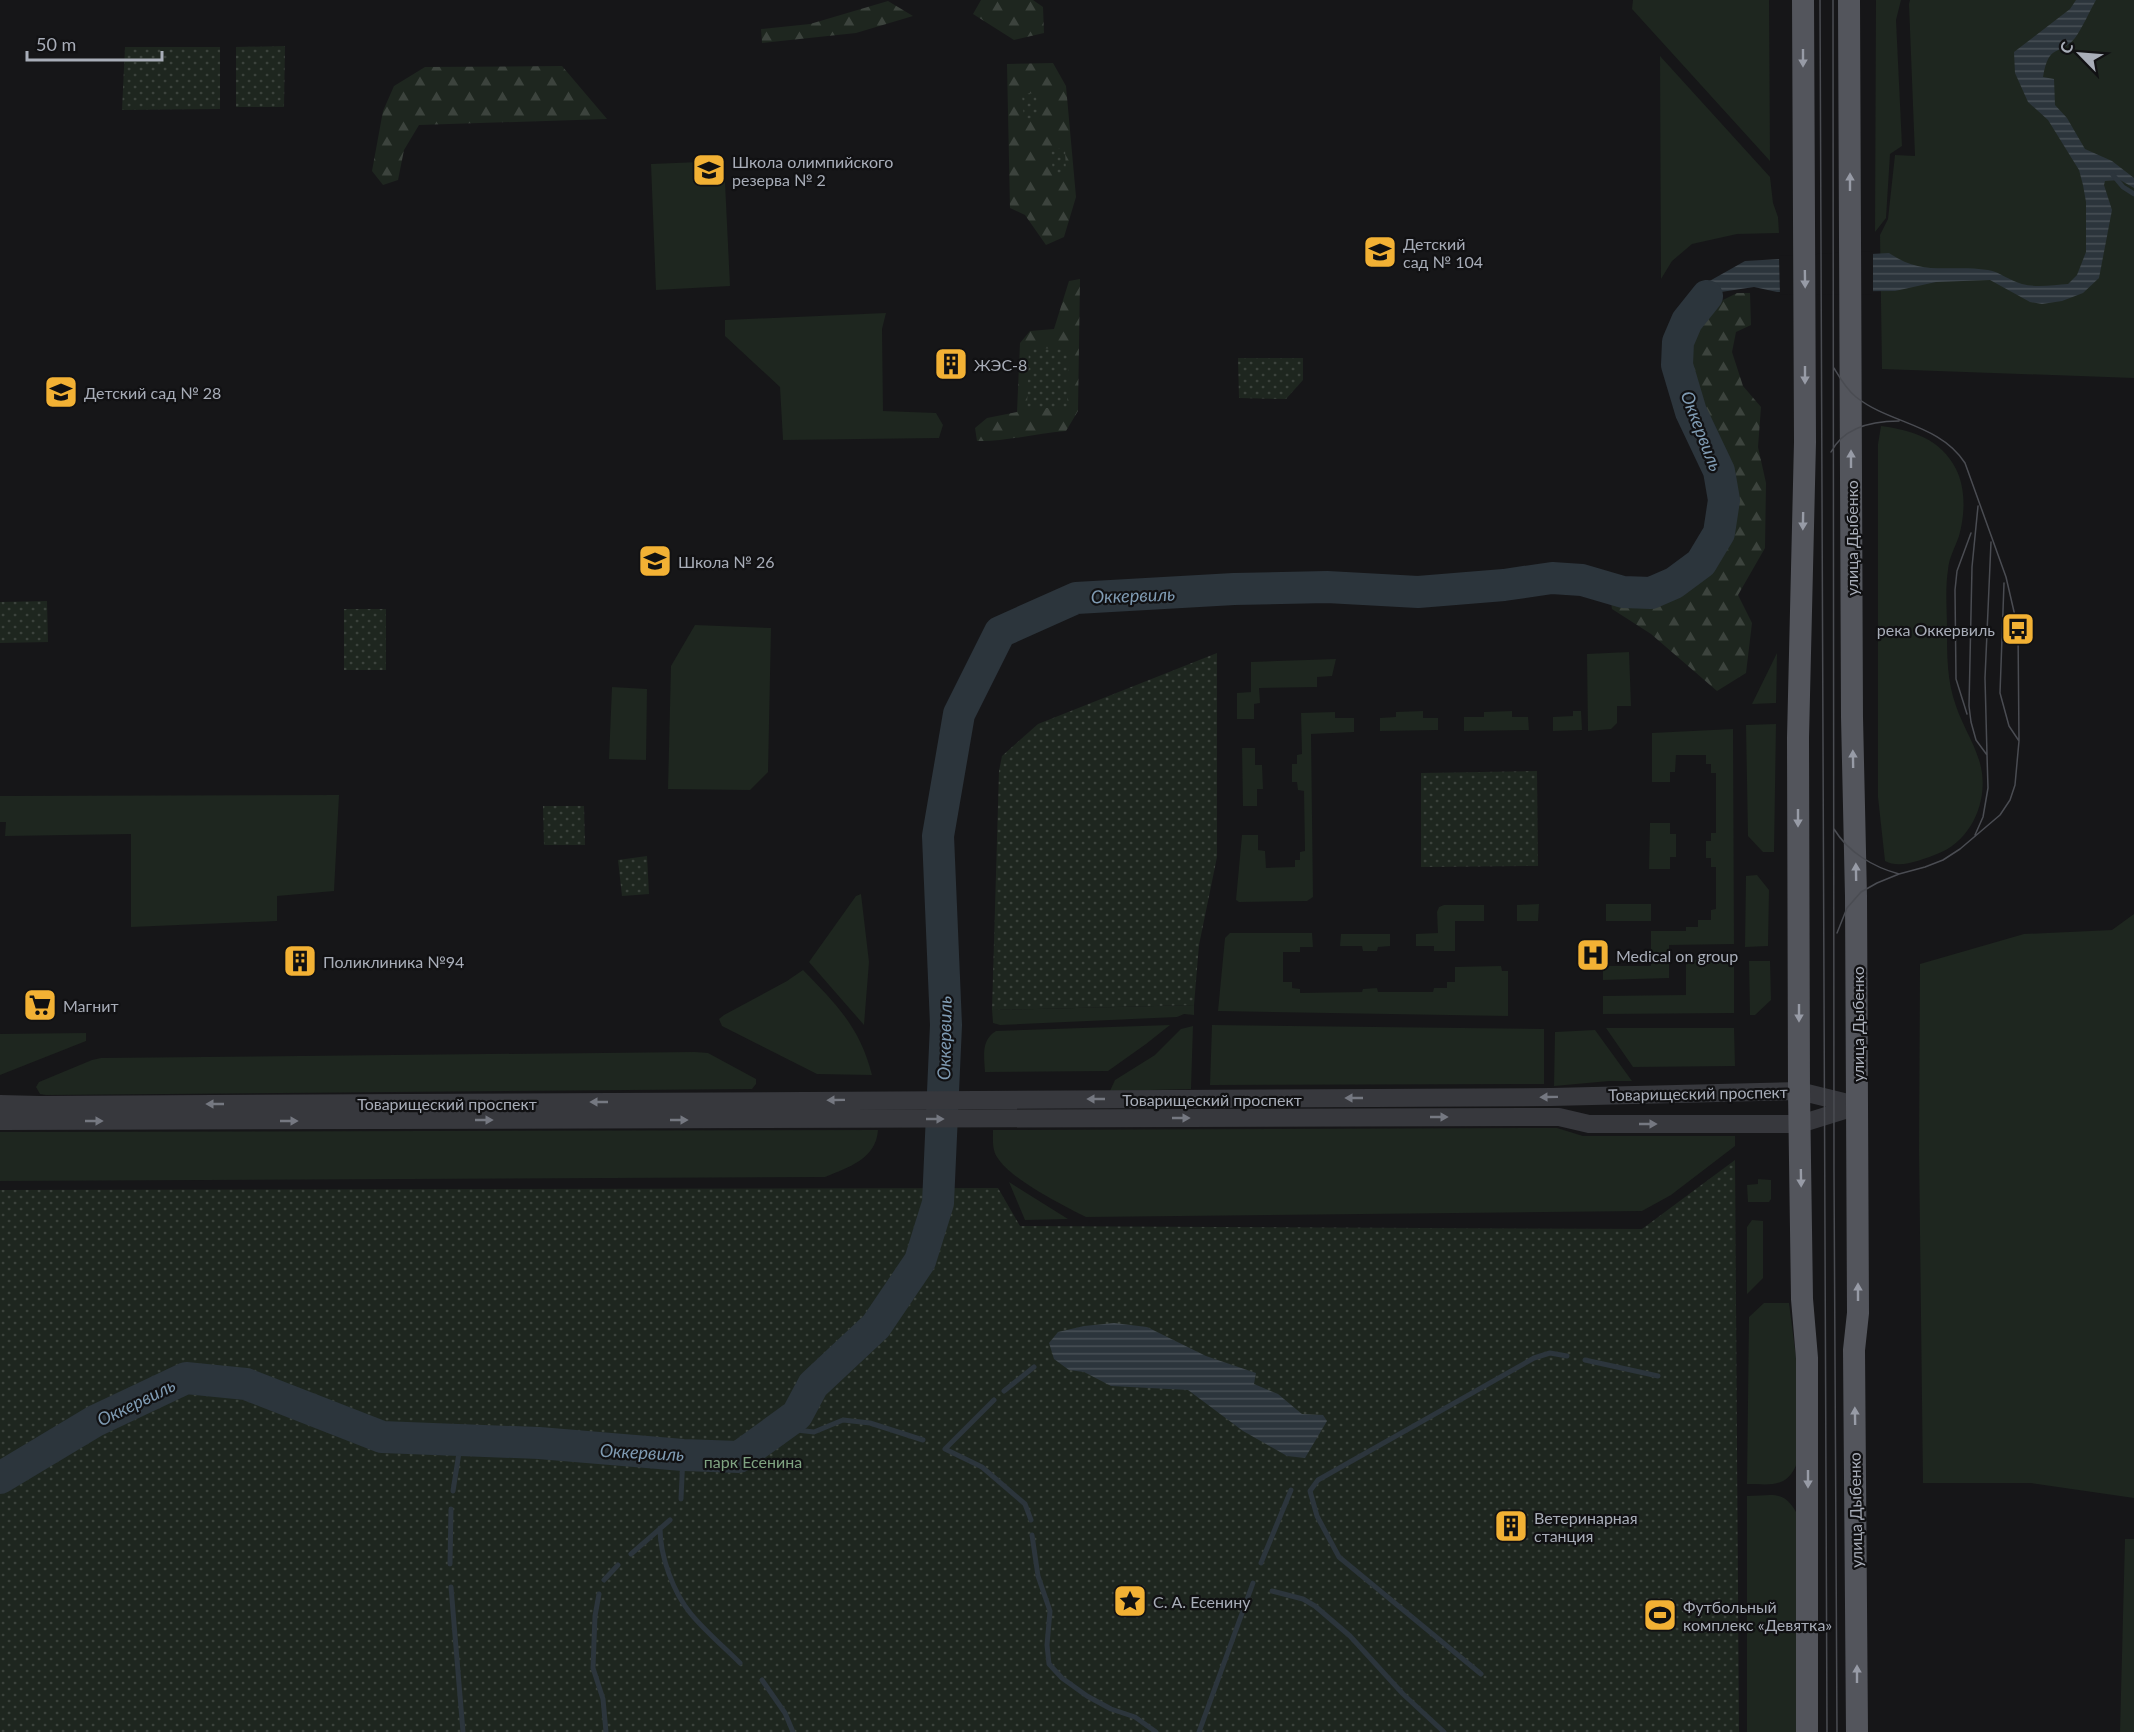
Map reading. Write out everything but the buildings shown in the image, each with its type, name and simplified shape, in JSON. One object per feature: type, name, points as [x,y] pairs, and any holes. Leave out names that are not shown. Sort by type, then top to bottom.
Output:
[{"type":"main road","points":[[1803,0],[1805,442],[1798,718],[1799,1091],[1802,1299],[1807,1370],[1807,1732]]},
{"type":"main road","name":"улица Дыбенко","points":[[1849,0],[1852,705],[1857,907],[1858,1106],[1858,1313],[1854,1350],[1857,1732]]},
{"type":"street","name":"Товарищеский проспект","points":[[0,1104],[1551,1097],[1799,1091],[1858,1106]]},
{"type":"street","name":"Товарищеский проспект","points":[[0,1121],[1551,1116],[1589,1124],[1800,1124],[1858,1106]]},
{"type":"green space","points":[[981,0],[1033,0],[1043,7],[1044,33],[1014,40],[973,14]]},
{"type":"green space","points":[[1633,0],[1769,0],[1770,161],[1632,9]]},
{"type":"green space","points":[[1876,0],[1901,0],[1896,20],[1902,146],[1890,154],[1886,218],[1875,232]]},
{"type":"green space","points":[[1910,0],[2134,0],[2134,378],[1882,369],[1880,235],[1888,219],[1895,155],[1915,156]]},
{"type":"green space","points":[[888,1],[913,16],[856,33],[762,43],[761,29],[810,24]]},
{"type":"green space","points":[[285,46],[284,107],[236,107],[236,47]]},
{"type":"green space","points":[[125,47],[220,47],[220,109],[122,110]]},
{"type":"green space","points":[[1660,56],[1770,177],[1779,233],[1737,234],[1692,244],[1672,261],[1661,279]]},
{"type":"green space","points":[[1053,63],[1066,86],[1076,197],[1064,237],[1046,245],[1025,215],[1010,208],[1007,64]]},
{"type":"green space","points":[[562,66],[607,119],[419,125],[404,150],[398,180],[383,185],[372,171],[383,111],[394,86],[425,67]]},
{"type":"green space","points":[[1036,93],[1038,118],[1024,119],[1022,94]]},
{"type":"green space","points":[[1065,148],[1066,173],[1053,174],[1051,149]]},
{"type":"green space","points":[[724,161],[730,286],[656,290],[651,164]]},
{"type":"green space","points":[[1080,279],[1078,411],[1066,431],[977,441],[975,428],[987,418],[1017,412],[1020,343],[1030,331],[1054,329],[1069,281]]},
{"type":"green space","points":[[1737,293],[1750,293],[1751,325],[1736,332],[1732,352],[1743,386],[1761,407],[1758,447],[1766,483],[1765,548],[1738,595],[1752,623],[1746,673],[1717,691],[1651,634],[1612,609],[1610,596],[1645,601],[1669,594],[1704,571],[1724,539],[1730,494],[1685,370],[1688,339],[1709,307]]},
{"type":"green space","points":[[886,313],[882,329],[883,411],[936,413],[943,425],[939,438],[783,440],[780,387],[725,336],[725,320]]},
{"type":"green space","points":[[1029,348],[1069,349],[1067,409],[1027,407]]},
{"type":"green space","points":[[1238,358],[1303,358],[1303,380],[1286,399],[1239,398]]},
{"type":"green space","points":[[1881,426],[1914,433],[1934,443],[1950,459],[1962,485],[1964,502],[1962,519],[1950,561],[1947,585],[1948,668],[1956,706],[1977,753],[1983,788],[1976,816],[1960,839],[1950,848],[1937,854],[1904,864],[1885,861],[1878,797],[1878,444]]},
{"type":"green space","points":[[47,601],[48,642],[0,643],[0,602]]},
{"type":"green space","points":[[344,609],[386,609],[386,670],[344,670]]},
{"type":"green space","points":[[695,625],[771,628],[768,772],[750,790],[668,789],[671,666]]},
{"type":"green space","points":[[1629,652],[1631,706],[1617,706],[1617,723],[1611,729],[1588,731],[1587,654]]},
{"type":"green space","points":[[1217,653],[1217,857],[1199,945],[1194,1005],[992,1010],[999,771],[1002,756],[1038,724]]},
{"type":"green space","points":[[1777,653],[1776,703],[1752,704]]},
{"type":"green space","points":[[1336,659],[1332,676],[1317,677],[1317,687],[1259,688],[1260,703],[1254,704],[1254,719],[1237,719],[1237,693],[1251,692],[1251,662]]},
{"type":"green space","points":[[612,687],[647,689],[646,760],[609,759]]},
{"type":"green space","points":[[1423,711],[1423,718],[1438,718],[1438,730],[1380,731],[1380,718],[1396,717],[1396,712]]},
{"type":"green space","points":[[1512,711],[1512,717],[1528,717],[1529,730],[1464,731],[1464,717],[1484,717],[1484,712]]},
{"type":"green space","points":[[1573,711],[1581,711],[1582,730],[1553,731],[1553,717],[1573,716]]},
{"type":"green space","points":[[1335,712],[1335,718],[1354,718],[1354,732],[1311,734],[1313,897],[1307,901],[1239,902],[1236,900],[1242,835],[1258,835],[1258,850],[1265,851],[1266,868],[1295,867],[1295,860],[1300,860],[1300,852],[1305,851],[1304,791],[1298,790],[1297,782],[1292,782],[1292,764],[1297,764],[1297,755],[1302,754],[1301,713]]},
{"type":"green space","points":[[1776,724],[1774,852],[1763,852],[1748,836],[1746,725]]},
{"type":"green space","points":[[1733,729],[1734,944],[1669,945],[1669,978],[1603,980],[1603,966],[1651,966],[1651,931],[1686,931],[1686,927],[1698,927],[1698,920],[1711,920],[1711,910],[1716,909],[1716,867],[1711,867],[1711,858],[1706,858],[1706,841],[1711,841],[1711,833],[1716,833],[1716,773],[1711,773],[1711,764],[1706,764],[1706,755],[1676,755],[1675,772],[1670,772],[1670,782],[1652,782],[1652,733]]},
{"type":"green space","points":[[1242,748],[1255,748],[1255,765],[1262,765],[1263,789],[1257,789],[1257,806],[1243,806]]},
{"type":"green space","points":[[1537,771],[1538,866],[1421,867],[1421,773]]},
{"type":"green space","points":[[339,795],[334,891],[277,896],[277,921],[131,927],[131,834],[5,836],[6,822],[0,822],[0,796]]},
{"type":"green space","points":[[543,806],[584,806],[585,845],[544,845]]},
{"type":"green space","points":[[1650,823],[1670,823],[1670,834],[1676,834],[1676,857],[1670,857],[1670,869],[1649,869]]},
{"type":"green space","points":[[647,856],[649,894],[622,896],[618,860]]},
{"type":"green space","points":[[1757,875],[1769,890],[1768,946],[1745,947],[1746,876]]},
{"type":"green space","points":[[861,894],[869,962],[864,1025],[809,962],[856,896]]},
{"type":"green space","points":[[1539,904],[1538,921],[1517,921],[1517,905]]},
{"type":"green space","points":[[1606,904],[1651,904],[1651,921],[1606,921]]},
{"type":"green space","points":[[1484,905],[1484,921],[1455,921],[1455,951],[1434,951],[1434,946],[1416,946],[1416,934],[1438,933],[1437,912],[1439,907]]},
{"type":"green space","points":[[2134,914],[2134,1498],[2031,1483],[1923,1483],[1919,1150],[1920,964],[2024,934],[2112,930]]},
{"type":"green space","points":[[1230,933],[1312,933],[1313,947],[1300,947],[1300,952],[1283,952],[1283,982],[1292,982],[1292,988],[1300,989],[1300,993],[1362,992],[1363,989],[1377,988],[1378,992],[1433,992],[1434,988],[1447,988],[1447,982],[1455,982],[1455,967],[1501,966],[1502,971],[1508,971],[1508,1016],[1218,1011],[1225,938]]},
{"type":"green space","points":[[1341,934],[1390,934],[1390,946],[1378,947],[1377,951],[1363,951],[1362,946],[1340,946]]},
{"type":"green space","points":[[1734,959],[1734,1013],[1603,1014],[1603,996],[1686,995],[1686,960]]},
{"type":"green space","points":[[1749,961],[1770,961],[1771,1000],[1755,1015],[1750,1015]]},
{"type":"green space","points":[[803,970],[836,1006],[854,1030],[872,1075],[817,1074],[722,1026],[719,1019],[724,1015]]},
{"type":"green space","points":[[1194,1005],[1194,1015],[1184,1014],[1177,1017],[1000,1025],[993,1023],[992,1010]]},
{"type":"green space","points":[[1170,1025],[1108,1071],[985,1072],[986,1044],[996,1031]]},
{"type":"green space","points":[[1212,1025],[1544,1029],[1544,1084],[1210,1085]]},
{"type":"green space","points":[[1193,1026],[1191,1089],[1110,1091],[1115,1080],[1155,1055],[1181,1029]]},
{"type":"green space","points":[[1606,1028],[1734,1028],[1735,1066],[1633,1067]]},
{"type":"green space","points":[[1595,1030],[1632,1081],[1554,1086],[1555,1032]]},
{"type":"green space","points":[[86,1033],[86,1041],[0,1075],[0,1034]]},
{"type":"green space","points":[[708,1053],[756,1079],[756,1084],[752,1089],[46,1095],[40,1094],[36,1087],[39,1082],[101,1058]]},
{"type":"green space","points":[[1557,1128],[1583,1136],[1735,1136],[1735,1146],[1671,1195],[1642,1211],[1086,1217],[1037,1191],[1013,1174],[997,1157],[993,1140],[993,1130]]},
{"type":"green space","points":[[878,1130],[876,1140],[867,1155],[860,1161],[825,1177],[0,1181],[0,1132]]},
{"type":"green space","name":"парк Есенина","points":[[1735,1160],[1739,1732],[0,1732],[0,1190],[998,1188],[1020,1226],[1642,1229]]},
{"type":"green space","points":[[1758,1179],[1771,1180],[1769,1202],[1748,1202],[1747,1185],[1758,1184]]},
{"type":"green space","points":[[1009,1182],[1068,1219],[1025,1220]]},
{"type":"green space","points":[[1752,1220],[1763,1221],[1763,1278],[1747,1294],[1747,1227]]},
{"type":"green space","points":[[1764,1303],[1789,1303],[1796,1357],[1797,1463],[1783,1481],[1770,1484],[1747,1484],[1749,1317]]},
{"type":"green space","points":[[1776,1495],[1786,1500],[1796,1512],[1797,1732],[1747,1732],[1747,1496]]},
{"type":"green space","points":[[2125,1539],[2134,1539],[2134,1732],[2120,1732]]},
{"type":"shaded area","points":[[2076,0],[2096,0],[2075,38],[2048,59],[2043,77],[2054,79],[2055,105],[2067,118],[2085,149],[2112,161],[2134,178],[2134,188],[2120,180],[2105,181],[2104,185],[2112,210],[2099,278],[2083,293],[2062,301],[2042,304],[2030,302],[1990,280],[1936,282],[1895,291],[1777,292],[1754,287],[1721,292],[1705,307],[1689,332],[1679,327],[1688,308],[1706,283],[1745,261],[1889,253],[1914,265],[1988,270],[2028,285],[2068,284],[2077,275],[2086,252],[2086,202],[2083,185],[2079,170],[2048,120],[2028,102],[2015,73],[2014,52],[2070,9]]},
{"type":"shaded area","points":[[1114,1323],[1147,1327],[1206,1356],[1256,1373],[1254,1384],[1278,1394],[1302,1414],[1323,1415],[1327,1421],[1305,1458],[1287,1456],[1243,1431],[1188,1390],[1111,1386],[1084,1372],[1069,1370],[1054,1359],[1049,1343],[1058,1332]]},
{"type":"pier","points":[[1873,251],[1873,294],[1780,295],[1779,256]]},
{"type":"waterway","points":[[2113,175],[2123,187],[2134,194]]},
{"type":"waterway","name":"Оккервиль","points":[[0,1478],[95,1421],[186,1378],[246,1384],[382,1437],[539,1443],[683,1455],[739,1457],[797,1415],[813,1385],[876,1326],[920,1261],[938,1203],[946,1025],[938,836],[959,714],[1000,632],[1076,598],[1234,589],[1327,587],[1418,592],[1504,585],[1552,578],[1582,580],[1623,592],[1651,593],[1674,583],[1701,563],[1719,533],[1724,500],[1719,471],[1691,412],[1677,365],[1678,342],[1687,321],[1707,296]]},
{"type":"waterway","points":[[1481,1674],[1339,1557],[1317,1516],[1310,1491],[1318,1480],[1534,1358],[1550,1353],[1567,1356]]},
{"type":"waterway","points":[[1585,1360],[1658,1376]]},
{"type":"waterway","points":[[1004,1391],[1034,1367]]},
{"type":"waterway","points":[[994,1400],[945,1449],[982,1467],[1025,1504],[1031,1520]]},
{"type":"waterway","points":[[779,1428],[814,1432],[843,1420],[870,1423],[923,1440]]},
{"type":"waterway","points":[[453,1491],[461,1440]]},
{"type":"waterway","points":[[681,1499],[683,1455]]},
{"type":"waterway","points":[[1261,1563],[1291,1490]]},
{"type":"waterway","points":[[450,1564],[451,1509]]},
{"type":"waterway","points":[[631,1554],[670,1520]]},
{"type":"waterway","points":[[660,1528],[665,1562],[673,1585],[684,1605],[740,1663]]},
{"type":"waterway","points":[[1032,1535],[1038,1576],[1050,1611],[1047,1645],[1049,1664],[1062,1678],[1087,1696],[1111,1709],[1135,1717],[1156,1732]]},
{"type":"waterway","points":[[604,1580],[618,1565]]},
{"type":"waterway","points":[[1199,1732],[1253,1583]]},
{"type":"waterway","points":[[451,1587],[463,1732]]},
{"type":"waterway","points":[[1272,1591],[1303,1599],[1315,1606],[1350,1636],[1403,1694],[1444,1732]]},
{"type":"waterway","points":[[599,1594],[595,1616],[593,1668],[603,1699],[606,1732]]},
{"type":"waterway","points":[[762,1680],[785,1713],[793,1732]]},
{"type":"tram line","points":[[1820,0],[1827,1732]]},
{"type":"tram line","points":[[1833,0],[1837,1732]]},
{"type":"tram line","points":[[1834,368],[1846,387],[1856,397],[1869,406],[1942,440],[1955,450],[1965,463],[2006,577],[2018,629],[2019,741],[2015,785],[2010,800],[2000,815],[1960,849],[1943,860],[1899,874],[1861,892],[1847,908],[1837,933]]},
{"type":"tram line","points":[[1831,452],[1837,443],[1852,431],[1870,424],[1899,421]]},
{"type":"tram line","points":[[1975,835],[1983,817],[1988,788],[1987,755],[1976,740],[1969,706],[1972,567],[1978,506]]},
{"type":"tram line","points":[[1967,714],[1956,679],[1955,590],[1957,571],[1971,533]]},
{"type":"tram line","points":[[1987,755],[1985,678],[1991,542]]},
{"type":"tram line","points":[[2004,583],[2000,693],[2009,726],[2019,741]]},
{"type":"tram line","points":[[1834,829],[1846,845],[1862,858],[1899,874]]},
{"type":"place","name":"Школа олимпийского резерва № 2","points":[[709,170]]},
{"type":"place","name":"Детский сад № 104","points":[[1380,252]]},
{"type":"place","name":"ЖЭС-8","points":[[951,364]]},
{"type":"place","name":"Детский сад № 28","points":[[61,392]]},
{"type":"place","name":"Школа № 26","points":[[655,561]]},
{"type":"place","name":"река Оккервиль","points":[[2018,629]]},
{"type":"place","name":"Medical on group","points":[[1593,955]]},
{"type":"place","name":"Поликлиника №94","points":[[300,961]]},
{"type":"place","name":"Магнит","points":[[40,1005]]},
{"type":"place","name":"Ветеринарная станция","points":[[1511,1526]]},
{"type":"place","name":"С. А. Есенину","points":[[1130,1601]]},
{"type":"place","name":"Футбольный комплекс «Девятка»","points":[[1660,1615]]}]
